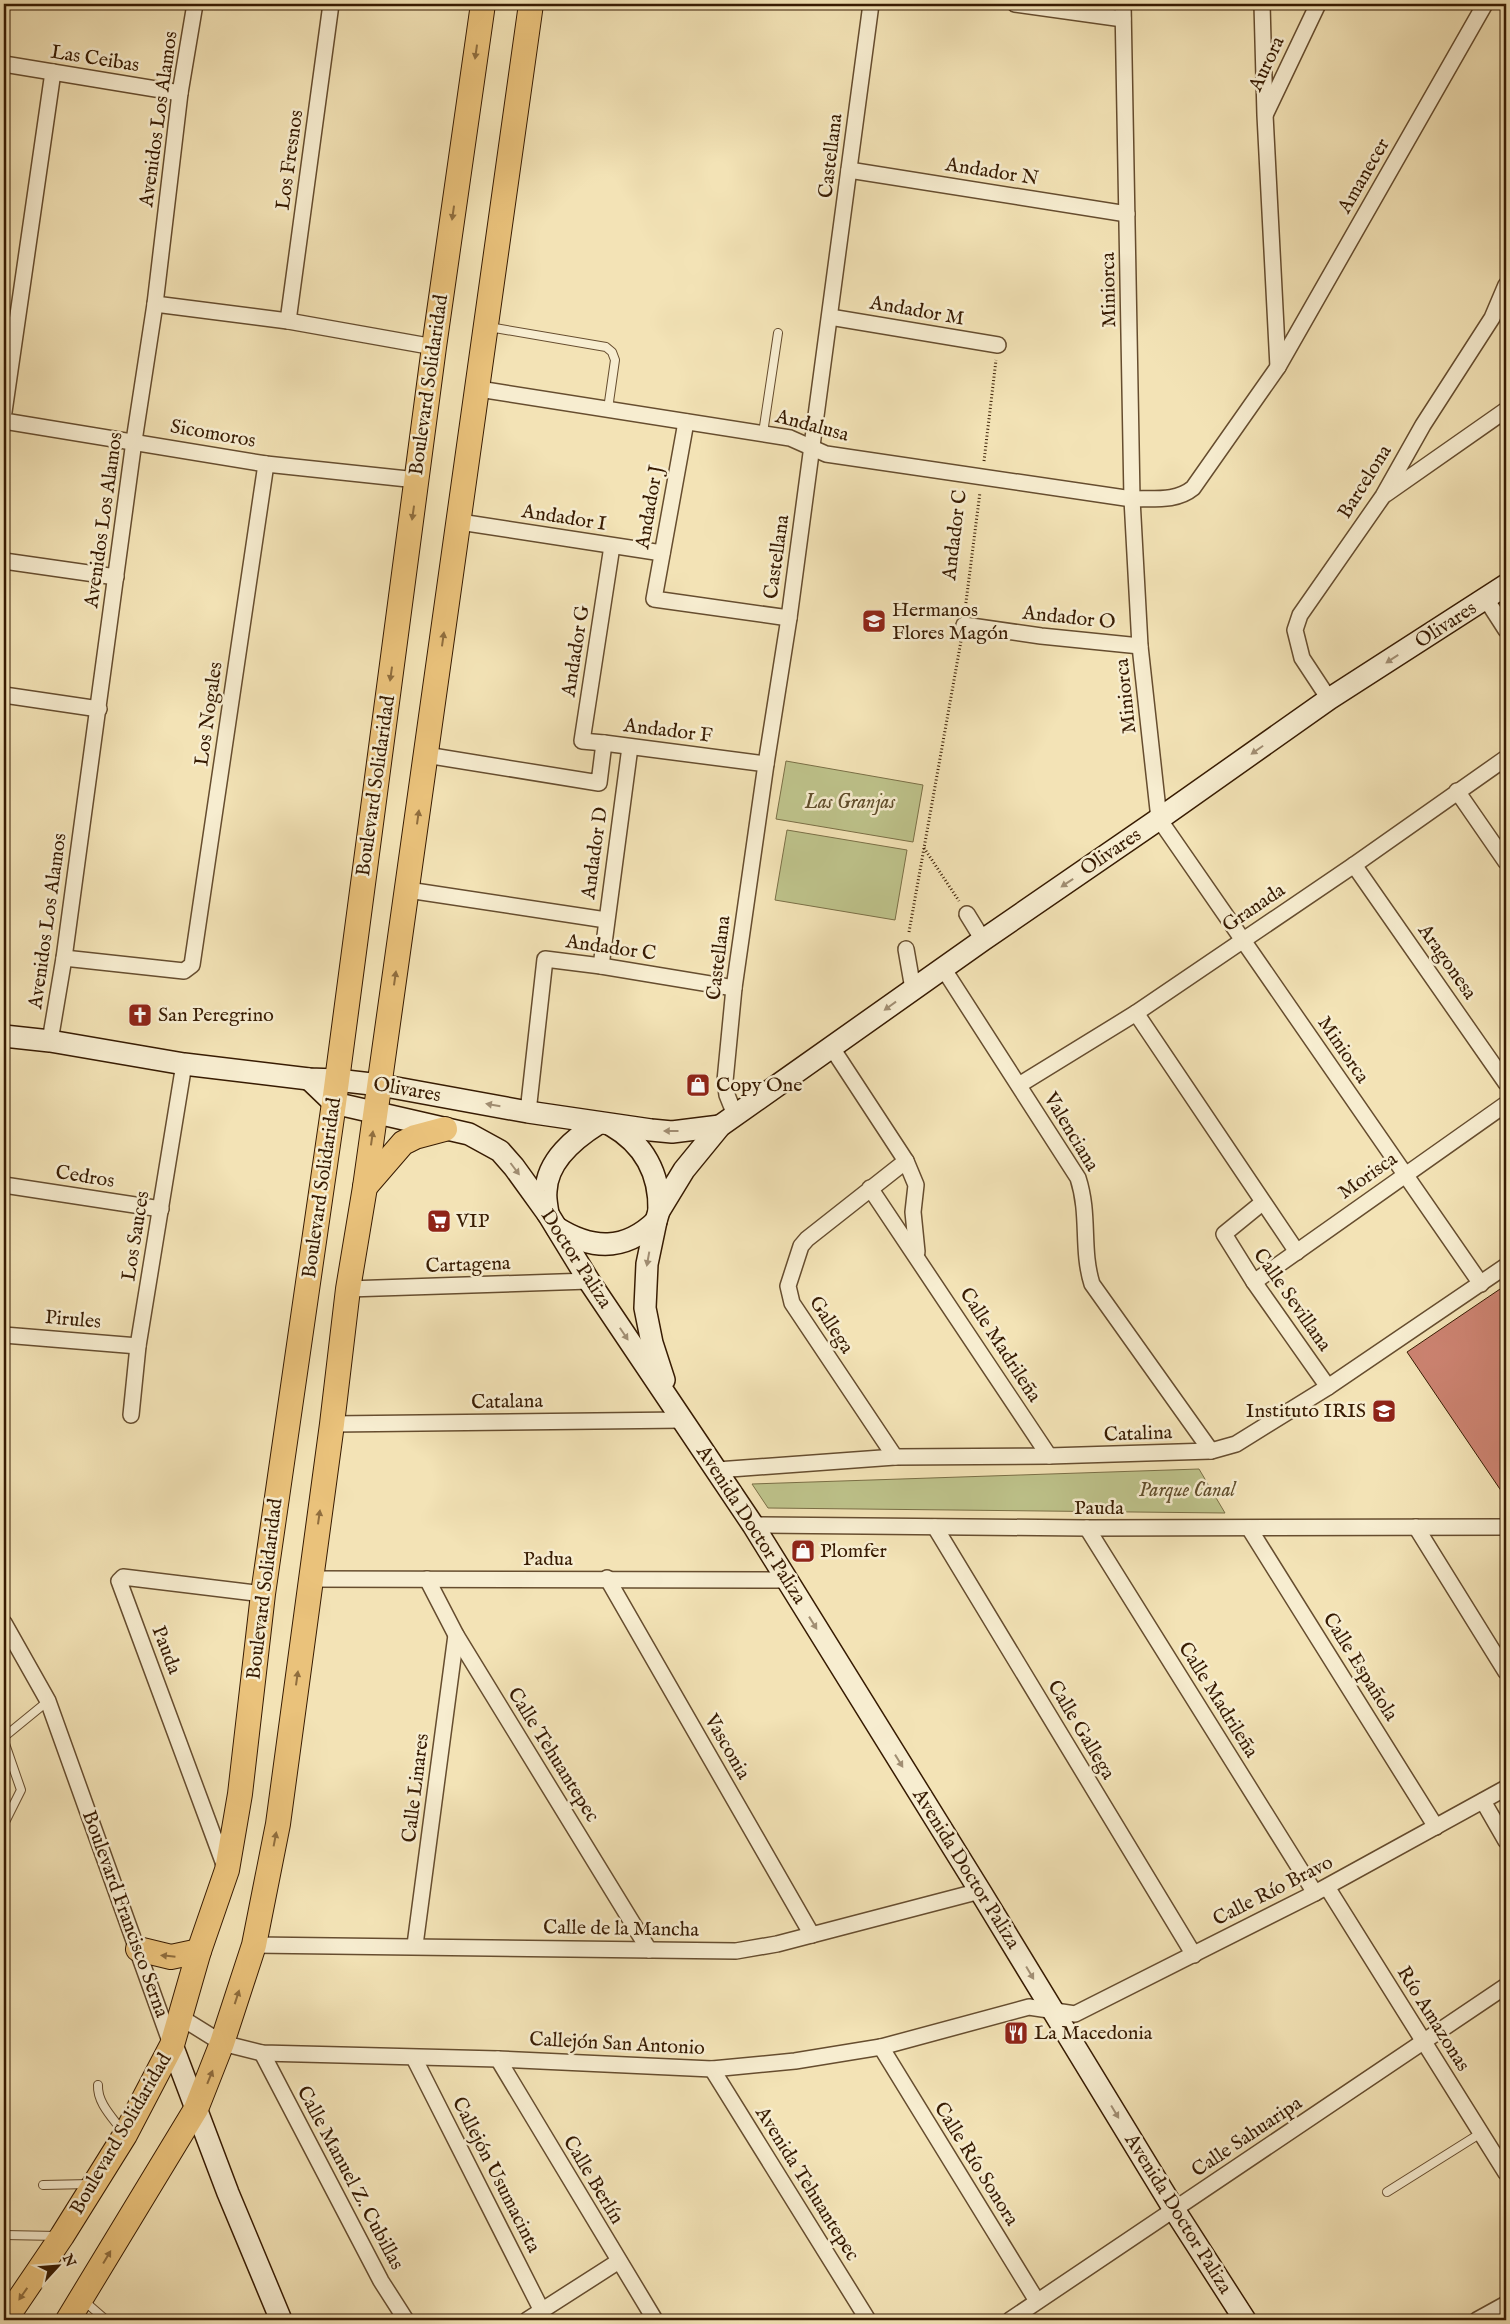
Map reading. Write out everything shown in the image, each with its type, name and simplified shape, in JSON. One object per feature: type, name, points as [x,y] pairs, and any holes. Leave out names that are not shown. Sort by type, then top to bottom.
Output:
[{"type":"main road","name":"Boulevard Solidaridad","points":[[5,2320],[62,2236],[125,2135],[172,2045],[199,1951],[227,1870],[240,1794],[263,1594],[334,1103],[434,348],[483,4]]},
{"type":"main road","name":"Boulevard Solidaridad","points":[[68,2320],[196,2110],[222,2043],[254,1944],[278,1824],[332,1424],[348,1289],[365,1187],[408,890],[531,4]]},
{"type":"main road","name":"Olivares","points":[[677,1412],[652,1343],[645,1308],[646,1264],[658,1216],[684,1170],[728,1121],[913,989],[1160,819],[1329,699],[1506,585]]},
{"type":"main road","name":"Olivares","points":[[4,1036],[50,1041],[184,1064],[309,1079],[380,1085],[528,1112],[672,1132],[728,1121]]},
{"type":"main road","points":[[309,1079],[334,1103]]},
{"type":"main road","name":"Doctor Paliza","points":[[334,1103],[468,1134],[500,1151],[514,1167],[552,1221],[589,1281],[677,1412]]},
{"type":"main road","points":[[605,1124],[632,1140],[652,1167],[658,1189],[658,1216],[647,1230],[635,1236],[606,1244],[587,1243],[552,1221],[546,1190],[554,1165],[574,1141],[605,1124]]},
{"type":"main road","points":[[365,1187],[403,1142],[415,1136],[445,1129]]},
{"type":"main road","name":"Avenida Doctor Paliza","points":[[677,1412],[753,1525],[1175,2211],[1245,2320]]},
{"type":"main road","points":[[138,1949],[172,1957],[199,1951]]},
{"type":"main road","name":"Boulevard Francisco Serna","points":[[172,2045],[228,2193],[281,2320]]},
{"type":"street","name":"Avenidos Los Alamos","points":[[50,1041],[64,958],[99,709],[134,441],[155,304],[180,93],[195,4]]},
{"type":"street","name":"Los Fresnos","points":[[288,321],[331,4]]},
{"type":"street","name":"Castellana","points":[[728,1121],[726,1081],[734,988],[789,618],[871,4]]},
{"type":"street","points":[[1015,4],[1123,11]]},
{"type":"street","points":[[1262,4],[1265,115],[1278,367]]},
{"type":"street","name":"Aurora","points":[[1265,115],[1318,4]]},
{"type":"street","name":"Amanecer","points":[[1193,488],[1278,367],[1485,4]]},
{"type":"street","name":"Miniorca","points":[[1123,11],[1132,499],[1140,646],[1160,819],[1481,1284]]},
{"type":"street","name":"Las Ceibas","points":[[4,64],[180,93]]},
{"type":"street","points":[[4,412],[53,72]]},
{"type":"street","name":"Andador N","points":[[849,170],[1128,214]]},
{"type":"street","name":"Barcelona","points":[[1329,699],[1302,658],[1295,630],[1300,615],[1383,496],[1423,425],[1492,318],[1506,285]]},
{"type":"street","points":[[155,304],[288,321],[434,348]]},
{"type":"street","name":"Andador M","points":[[830,317],[998,345]]},
{"type":"street","name":"Andalusa","points":[[479,389],[790,438],[826,454],[1132,499],[1175,498],[1185,495],[1193,488]]},
{"type":"street","points":[[1383,496],[1506,410]]},
{"type":"street","name":"Sicomoros","points":[[4,421],[266,464],[417,480]]},
{"type":"street","name":"Andador J","points":[[686,422],[654,599],[789,618]]},
{"type":"street","name":"Los Nogales","points":[[64,958],[184,971],[190,969],[192,965],[266,464]]},
{"type":"street","name":"Andador I","points":[[460,522],[662,554]]},
{"type":"street","name":"Andador G","points":[[604,743],[582,741],[612,546]]},
{"type":"street","points":[[4,561],[116,577]]},
{"type":"street","points":[[1486,599],[1506,630]]},
{"type":"street","name":"Andador O","points":[[964,625],[1041,636],[1140,646]]},
{"type":"street","points":[[4,694],[99,709]]},
{"type":"street","name":"Andador F","points":[[426,754],[599,783],[604,743],[766,764]]},
{"type":"street","name":"Andador D","points":[[601,966],[630,746]]},
{"type":"street","name":"Granada","points":[[1019,1085],[1136,1013],[1354,865],[1456,791],[1506,758]]},
{"type":"street","points":[[1456,791],[1506,862]]},
{"type":"street","name":"Aragonesa","points":[[1354,865],[1506,1082]]},
{"type":"street","name":"Andador C","points":[[408,890],[606,920]]},
{"type":"street","points":[[967,914],[983,940]]},
{"type":"street","points":[[906,949],[913,989]]},
{"type":"street","name":"Andador C","points":[[528,1112],[545,959],[601,966],[734,988]]},
{"type":"street","name":"Valenciana","points":[[943,968],[1078,1178],[1084,1196],[1087,1264],[1092,1284],[1211,1451]]},
{"type":"street","points":[[1136,1013],[1262,1203],[1297,1252]]},
{"type":"street","points":[[832,1048],[906,1161],[916,1185],[913,1212],[917,1256]]},
{"type":"street","name":"Los Sauces","points":[[132,1415],[138,1346],[184,1064]]},
{"type":"street","name":"Morisca","points":[[1254,1282],[1506,1104]]},
{"type":"street","name":"Gallega","points":[[895,1457],[792,1303],[788,1286],[801,1246],[814,1232],[906,1161]]},
{"type":"street","name":"Cedros","points":[[4,1185],[161,1209]]},
{"type":"street","name":"Calle Madrileña","points":[[870,1188],[1049,1456]]},
{"type":"street","name":"Calle Sevillana","points":[[1262,1203],[1224,1234],[1254,1282],[1328,1387]]},
{"type":"street","name":"Catalina","points":[[717,1470],[895,1457],[1049,1456],[1211,1451],[1236,1444],[1328,1387],[1506,1266]]},
{"type":"street","name":"Cartagena","points":[[348,1289],[589,1281]]},
{"type":"street","name":"Pirules","points":[[4,1335],[138,1346]]},
{"type":"street","name":"Catalana","points":[[332,1424],[677,1412]]},
{"type":"street","name":"Pauda","points":[[753,1525],[1087,1528],[1506,1527]]},
{"type":"street","name":"Calle Gallega","points":[[935,1527],[1194,1955]]},
{"type":"street","points":[[1416,1527],[1506,1672]]},
{"type":"street","name":"Calle Madrileña","points":[[1087,1528],[1321,1890]]},
{"type":"street","name":"Calle Española","points":[[1249,1528],[1436,1827]]},
{"type":"street","name":"Pauda","points":[[227,1870],[120,1581],[123,1577],[263,1594]]},
{"type":"street","name":"Padua","points":[[310,1579],[607,1578],[787,1580]]},
{"type":"street","name":"Vasconia","points":[[607,1578],[812,1935]]},
{"type":"street","name":"Calle Tehuantepec","points":[[427,1579],[456,1635],[649,1950]]},
{"type":"street","name":"Boulevard Francisco Serna","points":[[4,1623],[48,1701],[172,2045]]},
{"type":"street","name":"Calle Linares","points":[[415,1945],[456,1635]]},
{"type":"street","name":"Calle Río Bravo","points":[[1054,2012],[1075,2014],[1321,1890],[1506,1788]]},
{"type":"street","points":[[1482,1801],[1506,1841]]},
{"type":"street","name":"Río Amazonas","points":[[1321,1890],[1424,2042],[1506,2173]]},
{"type":"street","name":"Calle de la Mancha","points":[[254,1944],[736,1951],[777,1944],[980,1892]]},
{"type":"street","name":"Calle Sahuaripa","points":[[1010,2320],[1175,2211],[1506,1986]]},
{"type":"street","name":"Callejón San Antonio","points":[[180,2017],[222,2043],[262,2052],[498,2059],[712,2069],[795,2061],[880,2048],[1029,2007],[1054,2012]]},
{"type":"street","name":"Calle Río Sonora","points":[[880,2048],[1037,2301]]},
{"type":"street","name":"Calle Manuel Z. Cubillas","points":[[262,2052],[381,2281],[406,2320]]},
{"type":"street","name":"Callejón Usumacinta","points":[[414,2058],[542,2311]]},
{"type":"street","name":"Calle Berlín","points":[[498,2059],[655,2320]]},
{"type":"street","name":"Avenida Tehuantepec","points":[[712,2069],[868,2320]]},
{"type":"street","points":[[528,2320],[619,2261]]},
{"type":"street","points":[[1477,2320],[1501,2312]]},
{"type":"lane","points":[[487,327],[606,347],[612,352],[615,360],[608,409]]},
{"type":"lane","points":[[763,433],[778,334]]},
{"type":"lane","points":[[4,1737],[48,1701]]},
{"type":"lane","points":[[4,1741],[21,1790],[4,1824]]},
{"type":"lane","points":[[98,2085],[101,2101],[125,2135]]},
{"type":"lane","points":[[1387,2192],[1481,2133]]},
{"type":"lane","points":[[43,2185],[94,2184]]},
{"type":"lane","points":[[4,2235],[62,2236]]},
{"type":"lane","points":[[82,2299],[106,2320]]},
{"type":"path","name":"Andador C","points":[[906,949],[964,625],[998,345]]},
{"type":"path","points":[[924,847],[967,914]]},
{"type":"green space","name":"Las Granjas","points":[[786,761],[923,785],[913,842],[776,819]]},
{"type":"green space","points":[[787,830],[907,850],[895,920],[775,900]]},
{"type":"green space","name":"Parque Canal","points":[[1199,1469],[1225,1513],[768,1508],[752,1484]]},
{"type":"building","points":[[1506,1285],[1506,1498],[1407,1352]]},
{"type":"place","name":"Hermanos Flores Magón","points":[[874,621]]},
{"type":"place","name":"San Peregrino","points":[[140,1015]]},
{"type":"place","name":"Copy One","points":[[698,1085]]},
{"type":"place","name":"VIP","points":[[439,1221]]},
{"type":"place","name":"Instituto IRIS","points":[[1384,1411]]},
{"type":"place","name":"Plomfer","points":[[803,1551]]},
{"type":"place","name":"La Macedonia","points":[[1016,2033]]}]
